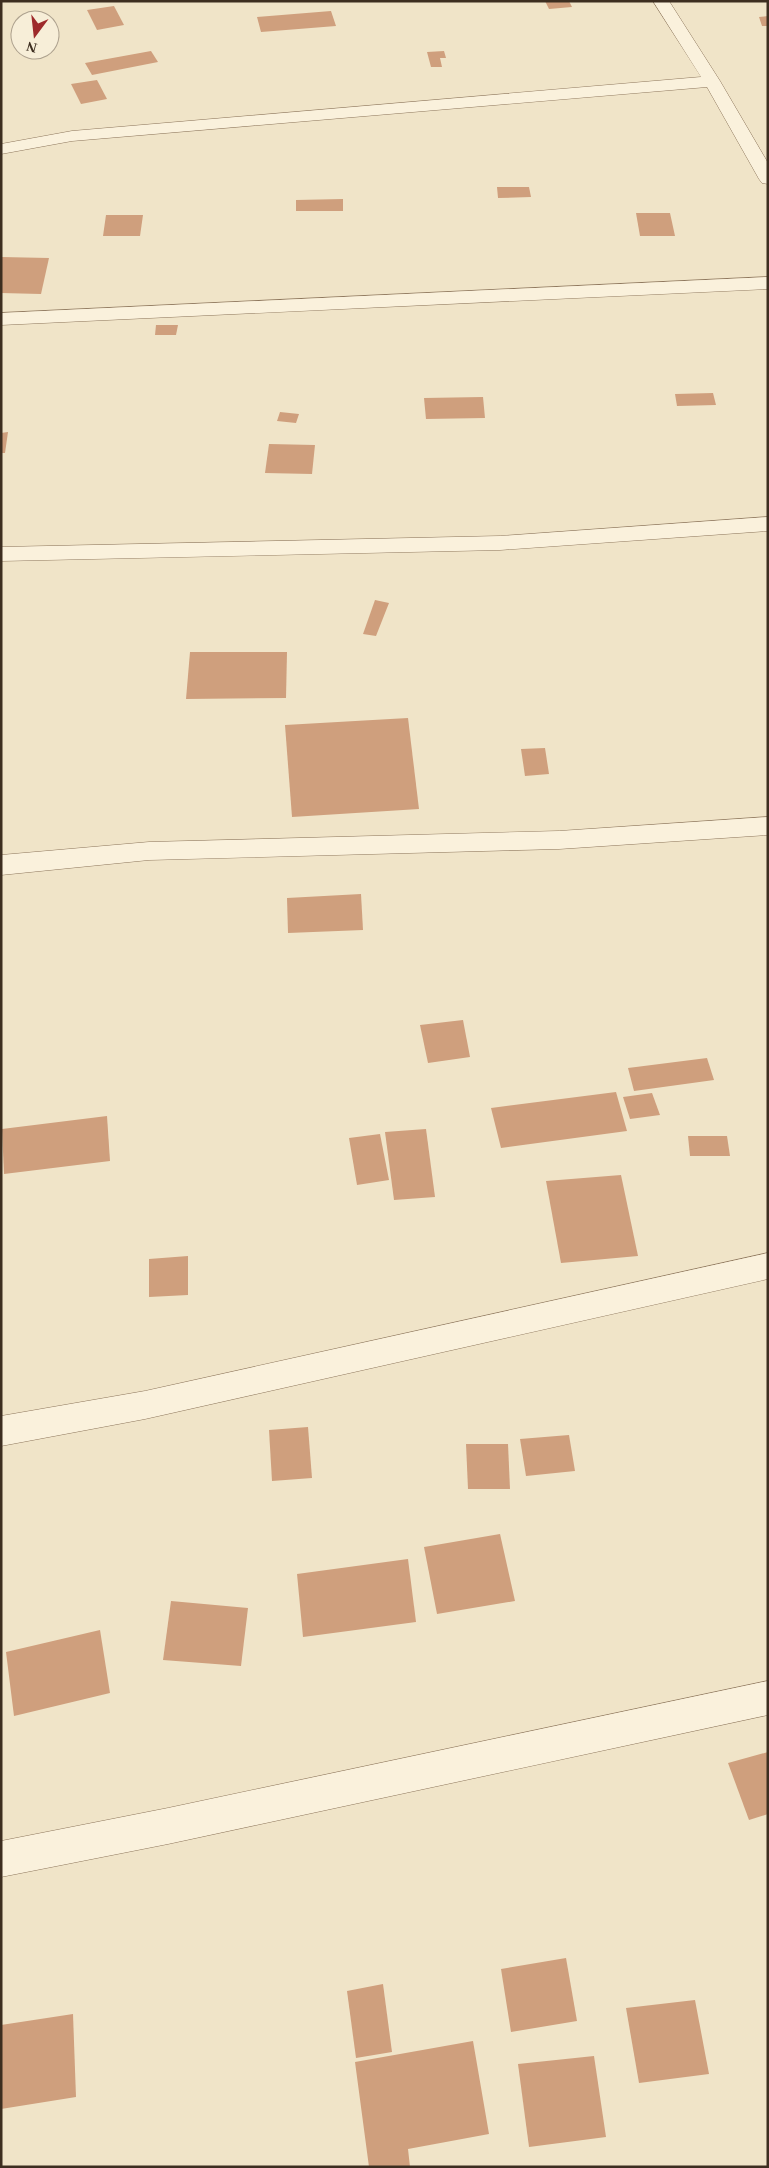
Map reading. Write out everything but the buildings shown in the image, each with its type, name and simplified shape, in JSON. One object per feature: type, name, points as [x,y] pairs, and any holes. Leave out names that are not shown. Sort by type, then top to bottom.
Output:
[{"type":"street","points":[[661,1],[712,81],[768,180]]},
{"type":"street","points":[[1,149],[72,136],[712,81]]},
{"type":"street","points":[[1,319],[768,283]]},
{"type":"street","points":[[1,554],[500,543],[768,524]]},
{"type":"street","points":[[1,865],[149,851],[559,840],[768,826]]},
{"type":"street","points":[[1,1431],[145,1405],[768,1266]]},
{"type":"street","points":[[1,1859],[168,1826],[768,1698]]}]
